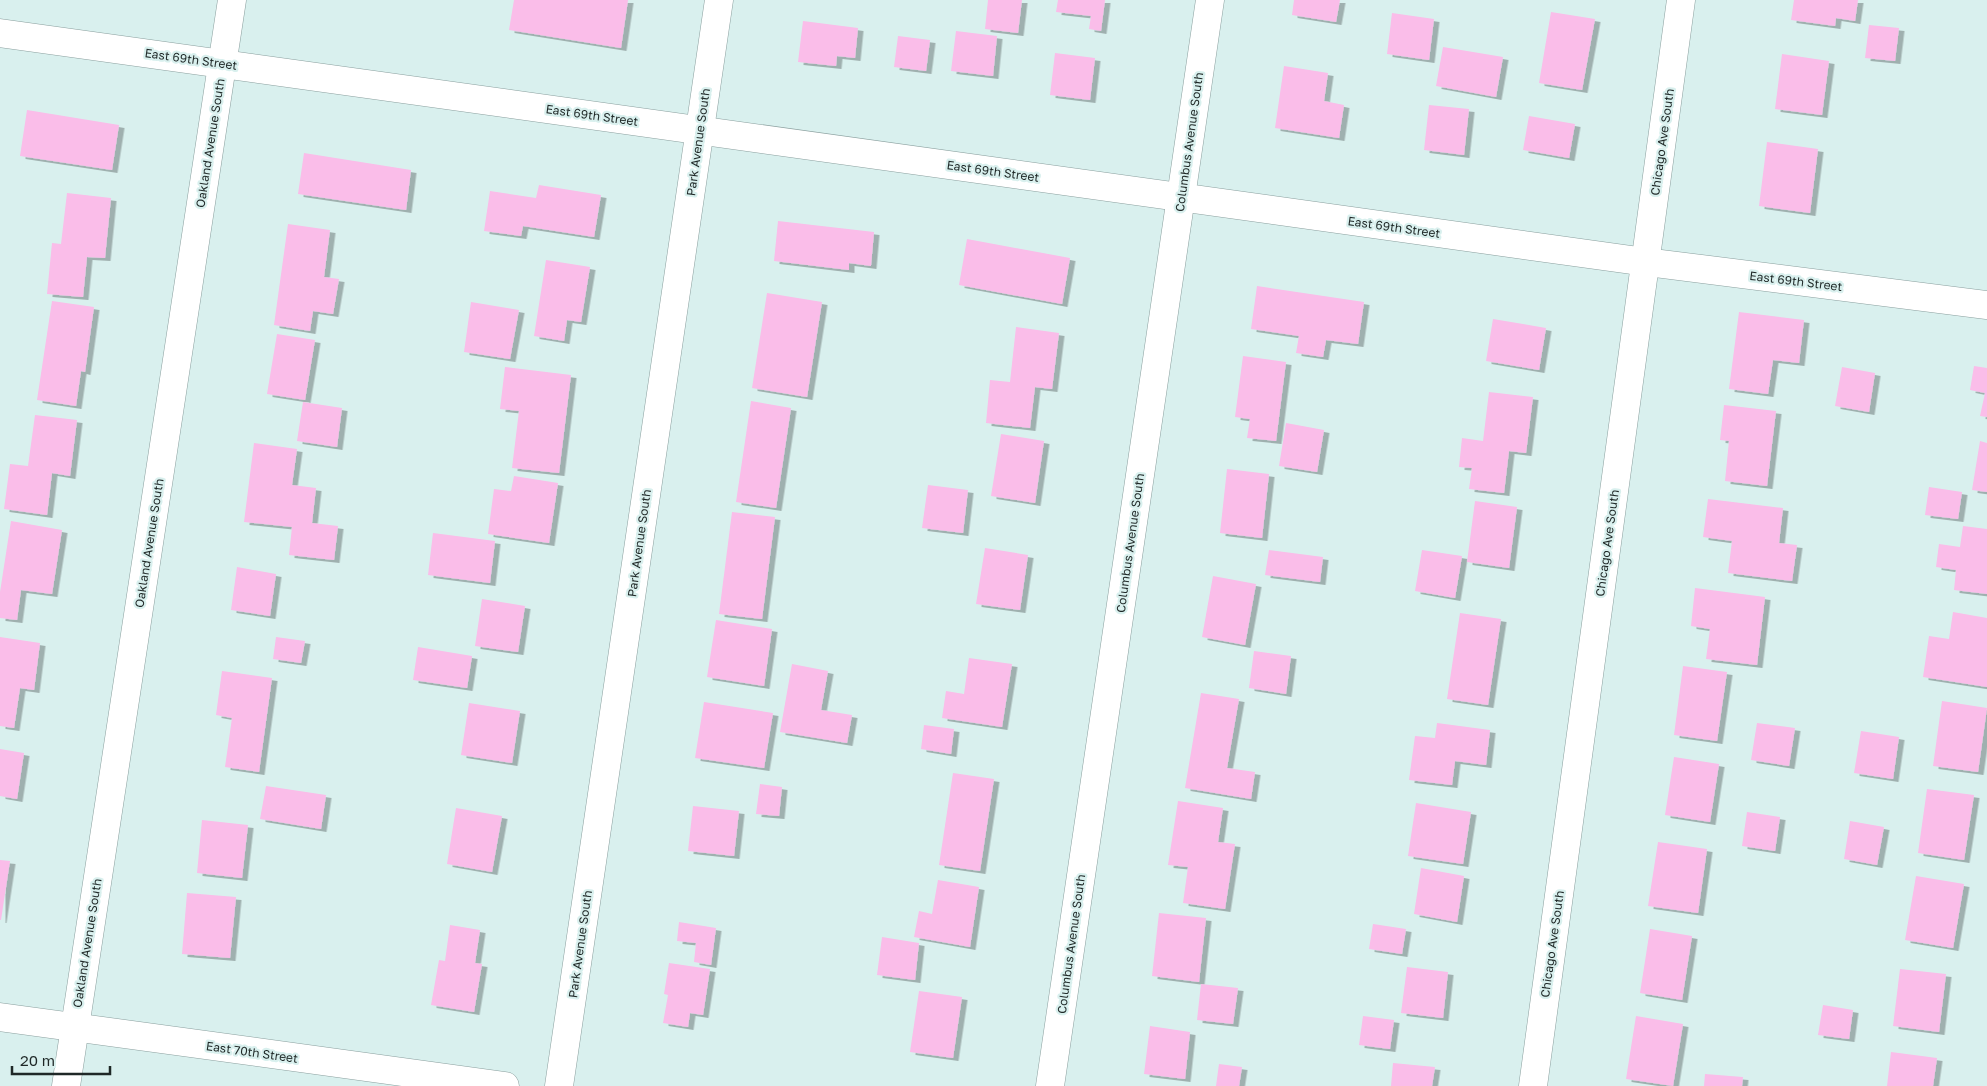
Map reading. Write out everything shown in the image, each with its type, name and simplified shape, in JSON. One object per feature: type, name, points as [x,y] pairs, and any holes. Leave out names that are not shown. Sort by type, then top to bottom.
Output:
[{"type":"street","name":"Oakland Avenue South","points":[[66,1086],[232,0]]},
{"type":"street","name":"Park Avenue South","points":[[559,1086],[719,0]]},
{"type":"street","name":"Columbus Avenue South","points":[[1050,1086],[1210,0]]},
{"type":"street","name":"Chicago Ave South","points":[[1533,1086],[1681,0]]},
{"type":"street","name":"East 69th Street","points":[[0,33],[1646,262],[1987,305]]},
{"type":"street","name":"East 70th Street","points":[[0,1017],[505,1086]]},
{"type":"building","points":[[514,0],[628,0],[621,48],[509,30]]},
{"type":"building","points":[[988,0],[1022,0],[1018,33],[985,29]]},
{"type":"building","points":[[1058,0],[1105,0],[1101,31],[1089,29],[1091,16],[1056,12]]},
{"type":"building","points":[[1294,0],[1340,0],[1336,22],[1292,15]]},
{"type":"building","points":[[1794,0],[1858,0],[1855,21],[1836,18],[1835,26],[1791,20]]},
{"type":"building","points":[[1551,12],[1595,19],[1582,90],[1539,83]]},
{"type":"building","points":[[1392,13],[1434,19],[1429,60],[1387,54]]},
{"type":"building","points":[[803,21],[858,28],[855,58],[837,56],[836,66],[798,62]]},
{"type":"building","points":[[1869,25],[1899,28],[1895,61],[1865,58]]},
{"type":"building","points":[[956,31],[997,36],[993,76],[951,71]]},
{"type":"building","points":[[898,36],[930,40],[926,71],[894,67]]},
{"type":"building","points":[[1443,47],[1503,57],[1496,97],[1436,86]]},
{"type":"building","points":[[1055,53],[1095,58],[1090,100],[1050,95]]},
{"type":"building","points":[[1782,54],[1829,61],[1822,115],[1775,109]]},
{"type":"building","points":[[1284,66],[1328,73],[1324,101],[1344,105],[1339,138],[1275,128]]},
{"type":"building","points":[[1429,105],[1469,109],[1464,155],[1424,150]]},
{"type":"building","points":[[27,110],[119,125],[112,170],[20,156]]},
{"type":"building","points":[[1529,116],[1575,124],[1569,158],[1523,150]]},
{"type":"building","points":[[1767,142],[1818,149],[1810,213],[1759,206]]},
{"type":"building","points":[[304,153],[411,170],[406,210],[298,194]]},
{"type":"building","points":[[539,185],[601,195],[594,237],[523,226],[521,236],[484,231],[490,191],[536,198]]},
{"type":"building","points":[[67,193],[111,198],[105,258],[87,257],[83,297],[47,294],[52,243],[61,244]]},
{"type":"building","points":[[778,221],[874,232],[871,266],[849,263],[849,270],[774,261]]},
{"type":"building","points":[[288,224],[330,230],[324,277],[339,279],[333,314],[313,311],[310,331],[274,325]]},
{"type":"building","points":[[967,239],[1070,258],[1062,304],[959,285]]},
{"type":"building","points":[[546,260],[590,267],[581,322],[567,320],[564,341],[534,336]]},
{"type":"building","points":[[1257,286],[1364,302],[1358,344],[1326,340],[1323,357],[1296,353],[1299,336],[1251,329]]},
{"type":"building","points":[[767,293],[822,302],[807,397],[752,388]]},
{"type":"building","points":[[52,301],[94,307],[85,372],[81,371],[76,406],[37,400]]},
{"type":"building","points":[[471,302],[519,310],[510,359],[464,352]]},
{"type":"building","points":[[1739,312],[1804,320],[1799,363],[1773,360],[1768,394],[1729,389]]},
{"type":"building","points":[[1493,319],[1546,328],[1539,370],[1486,361]]},
{"type":"building","points":[[1016,327],[1059,333],[1052,389],[1035,387],[1030,428],[986,423],[990,380],[1010,382]]},
{"type":"building","points":[[277,334],[315,340],[305,400],[267,394]]},
{"type":"building","points":[[1243,356],[1286,362],[1276,441],[1247,438],[1250,419],[1235,417]]},
{"type":"building","points":[[1974,366],[1987,368],[1987,417],[1980,416],[1985,393],[1970,390]]},
{"type":"building","points":[[505,367],[571,375],[559,473],[512,468],[519,411],[500,409]]},
{"type":"building","points":[[1842,367],[1875,373],[1869,412],[1835,406]]},
{"type":"building","points":[[1489,392],[1533,397],[1526,453],[1509,451],[1504,493],[1469,489],[1472,468],[1459,467],[1462,438],[1483,441]]},
{"type":"building","points":[[751,401],[791,408],[776,508],[736,502]]},
{"type":"building","points":[[303,402],[342,408],[337,447],[297,441]]},
{"type":"building","points":[[1724,405],[1776,411],[1767,486],[1725,481],[1729,441],[1720,440]]},
{"type":"building","points":[[35,415],[77,420],[70,476],[52,473],[47,515],[4,509],[10,464],[28,466]]},
{"type":"building","points":[[1286,423],[1324,430],[1317,472],[1279,466]]},
{"type":"building","points":[[1001,434],[1044,441],[1035,503],[991,496]]},
{"type":"building","points":[[1980,441],[1987,443],[1987,492],[1972,490]]},
{"type":"building","points":[[254,443],[297,449],[292,485],[316,488],[312,523],[338,526],[334,560],[289,555],[292,527],[244,522]]},
{"type":"building","points":[[1227,469],[1269,474],[1262,538],[1220,533]]},
{"type":"building","points":[[514,476],[558,483],[549,543],[488,534],[494,489],[511,491]]},
{"type":"building","points":[[928,485],[968,490],[963,533],[922,528]]},
{"type":"building","points":[[1929,487],[1962,492],[1958,519],[1925,515]]},
{"type":"building","points":[[1708,499],[1783,508],[1779,543],[1797,545],[1792,581],[1728,573],[1732,541],[1703,537]]},
{"type":"building","points":[[1475,501],[1517,507],[1509,568],[1467,562]]},
{"type":"building","points":[[732,512],[775,517],[762,619],[719,614]]},
{"type":"building","points":[[11,521],[62,530],[52,594],[21,590],[17,620],[0,618],[0,592]]},
{"type":"building","points":[[1963,526],[1987,529],[1987,594],[1954,590],[1956,570],[1936,567],[1939,544],[1960,547]]},
{"type":"building","points":[[433,533],[495,541],[490,583],[428,575]]},
{"type":"building","points":[[985,548],[1028,555],[1020,610],[976,604]]},
{"type":"building","points":[[1269,550],[1323,557],[1320,582],[1265,575]]},
{"type":"building","points":[[1422,550],[1462,556],[1455,598],[1415,591]]},
{"type":"building","points":[[237,567],[276,574],[270,616],[231,610]]},
{"type":"building","points":[[1213,576],[1256,584],[1245,645],[1202,637]]},
{"type":"building","points":[[1695,588],[1765,597],[1757,665],[1706,659],[1710,629],[1691,626]]},
{"type":"building","points":[[482,599],[525,606],[518,652],[475,646]]},
{"type":"building","points":[[1953,612],[1987,618],[1987,687],[1923,677],[1929,636],[1949,639]]},
{"type":"building","points":[[1460,613],[1501,619],[1488,705],[1447,699]]},
{"type":"building","points":[[716,620],[772,629],[764,686],[707,677]]},
{"type":"building","points":[[0,637],[40,643],[34,690],[20,688],[14,728],[0,726]]},
{"type":"building","points":[[276,637],[305,641],[301,663],[273,659]]},
{"type":"building","points":[[418,647],[472,656],[467,688],[413,680]]},
{"type":"building","points":[[1254,651],[1291,656],[1286,694],[1249,688]]},
{"type":"building","points":[[969,658],[1012,664],[1002,727],[942,718],[946,691],[964,694]]},
{"type":"building","points":[[792,664],[828,671],[821,710],[852,715],[847,743],[780,732]]},
{"type":"building","points":[[1683,666],[1727,672],[1717,741],[1674,735]]},
{"type":"building","points":[[222,671],[272,678],[259,772],[225,767],[232,718],[216,715]]},
{"type":"building","points":[[1201,693],[1239,699],[1227,768],[1255,772],[1251,799],[1185,788]]},
{"type":"building","points":[[1942,701],[1987,708],[1978,772],[1933,766]]},
{"type":"building","points":[[704,702],[773,713],[764,768],[695,758]]},
{"type":"building","points":[[469,703],[520,711],[512,763],[461,755]]},
{"type":"building","points":[[1437,723],[1490,730],[1486,765],[1455,761],[1452,785],[1409,780],[1415,736],[1435,738]]},
{"type":"building","points":[[1757,723],[1795,728],[1789,766],[1751,760]]},
{"type":"building","points":[[924,725],[954,729],[951,754],[921,749]]},
{"type":"building","points":[[1861,731],[1899,737],[1893,779],[1854,773]]},
{"type":"building","points":[[0,749],[24,753],[17,799],[0,796]]},
{"type":"building","points":[[1674,757],[1719,764],[1710,822],[1665,815]]},
{"type":"building","points":[[953,773],[994,779],[980,871],[939,865]]},
{"type":"building","points":[[760,784],[782,787],[779,816],[756,814]]},
{"type":"building","points":[[266,786],[326,795],[321,829],[260,819]]},
{"type":"building","points":[[1927,789],[1974,795],[1964,860],[1918,853]]},
{"type":"building","points":[[1178,801],[1223,808],[1218,842],[1235,844],[1225,909],[1183,903],[1188,867],[1168,865]]},
{"type":"building","points":[[1416,803],[1471,812],[1463,864],[1408,856]]},
{"type":"building","points":[[693,806],[739,811],[734,856],[688,851]]},
{"type":"building","points":[[456,808],[502,816],[492,872],[447,864]]},
{"type":"building","points":[[1747,812],[1780,817],[1775,851],[1742,846]]},
{"type":"building","points":[[202,820],[248,825],[242,878],[197,873]]},
{"type":"building","points":[[1850,821],[1884,827],[1877,865],[1844,859]]},
{"type":"building","points":[[1658,842],[1707,849],[1698,913],[1648,906]]},
{"type":"building","points":[[0,860],[10,861],[1,920],[0,920]]},
{"type":"building","points":[[1421,868],[1464,876],[1457,922],[1414,914]]},
{"type":"building","points":[[1916,876],[1964,884],[1953,948],[1905,940]]},
{"type":"building","points":[[938,880],[979,887],[970,947],[914,937],[919,911],[932,914]]},
{"type":"building","points":[[187,893],[236,897],[230,958],[182,954]]},
{"type":"building","points":[[1159,913],[1206,918],[1199,982],[1152,976]]},
{"type":"building","points":[[679,922],[716,928],[711,965],[694,962],[696,943],[677,941]]},
{"type":"building","points":[[1373,924],[1406,929],[1402,954],[1369,949]]},
{"type":"building","points":[[450,925],[480,930],[475,963],[482,964],[474,1012],[431,1005],[439,960],[445,961]]},
{"type":"building","points":[[1650,929],[1692,936],[1682,1000],[1640,993]]},
{"type":"building","points":[[882,937],[919,943],[915,980],[877,975]]},
{"type":"building","points":[[669,963],[710,969],[703,1015],[690,1013],[688,1027],[663,1023],[668,995],[664,994]]},
{"type":"building","points":[[1407,967],[1448,972],[1443,1018],[1401,1013]]},
{"type":"building","points":[[1900,969],[1946,974],[1939,1032],[1893,1026]]},
{"type":"building","points":[[1201,984],[1238,988],[1233,1024],[1197,1020]]},
{"type":"building","points":[[919,991],[962,997],[953,1058],[910,1052]]},
{"type":"building","points":[[1823,1005],[1853,1010],[1849,1039],[1818,1035]]},
{"type":"building","points":[[1363,1016],[1394,1020],[1390,1049],[1359,1045]]},
{"type":"building","points":[[1636,1016],[1683,1024],[1673,1086],[1626,1079]]},
{"type":"building","points":[[1150,1026],[1190,1032],[1185,1079],[1144,1074]]},
{"type":"building","points":[[1891,1052],[1937,1058],[1933,1086],[1887,1086]]},
{"type":"building","points":[[1393,1063],[1435,1067],[1432,1086],[1391,1086]]},
{"type":"building","points":[[1219,1064],[1242,1067],[1239,1086],[1216,1086]]},
{"type":"building","points":[[1705,1074],[1743,1077],[1742,1086],[1704,1086]]}]
